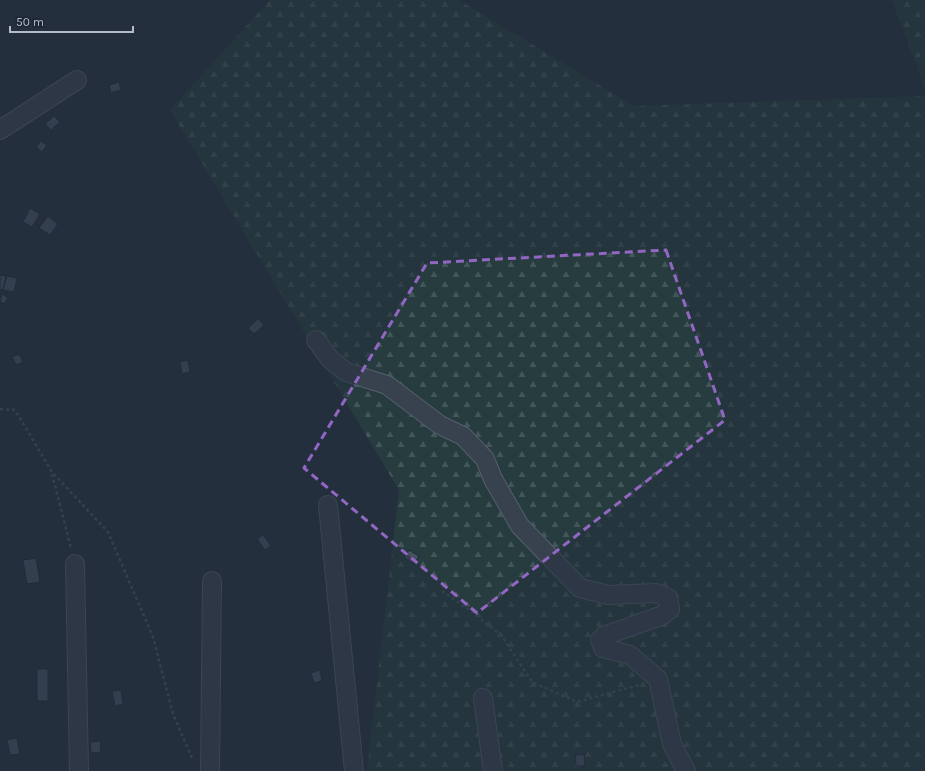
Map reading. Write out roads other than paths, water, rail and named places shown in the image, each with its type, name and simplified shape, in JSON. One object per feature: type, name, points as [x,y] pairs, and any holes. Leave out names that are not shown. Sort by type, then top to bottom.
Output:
[{"type":"street","points":[[0,130],[76,80]]},
{"type":"street","points":[[316,340],[330,359],[346,372],[387,385],[440,424],[463,436],[485,459],[493,479],[520,526],[580,588],[608,595],[656,593],[668,598],[670,609],[663,615],[604,636],[600,640],[603,648],[630,655],[658,680],[672,744],[686,771]]},
{"type":"street","points":[[328,505],[354,771]]},
{"type":"street","points":[[75,564],[79,771]]},
{"type":"street","points":[[202,767],[212,581]]},
{"type":"street","points":[[483,698],[493,771]]}]
